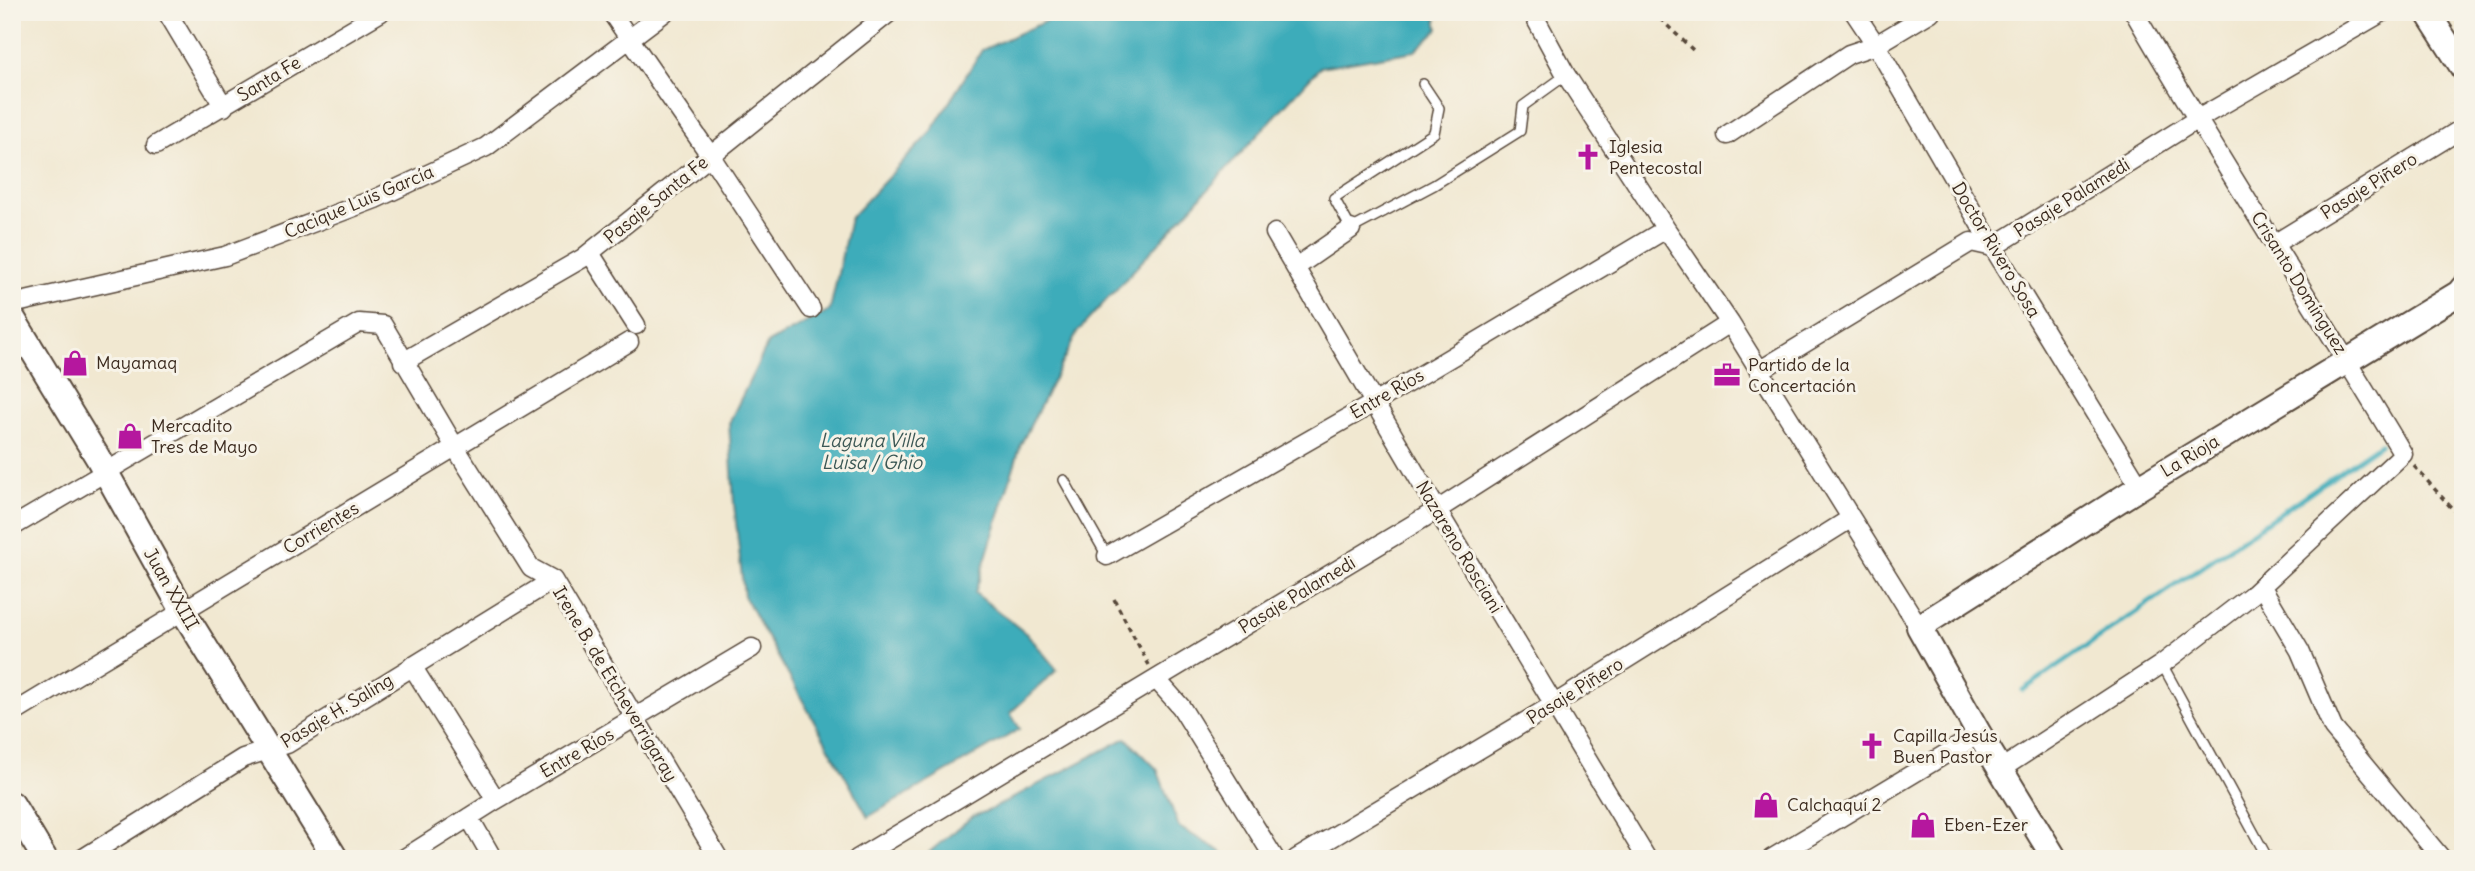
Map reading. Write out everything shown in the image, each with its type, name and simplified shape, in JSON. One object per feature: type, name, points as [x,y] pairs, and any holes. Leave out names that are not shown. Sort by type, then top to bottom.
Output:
[{"type":"street","points":[[167,12],[224,107]]},
{"type":"street","name":"Santa Fe","points":[[156,145],[381,12]]},
{"type":"street","points":[[611,12],[710,155],[811,309]]},
{"type":"street","name":"Cacique Luis García","points":[[12,304],[225,256],[375,200],[486,147],[665,12]]},
{"type":"street","name":"Pasaje Santa Fe","points":[[403,362],[590,253],[891,12]]},
{"type":"street","name":"Doctor Rivero Sosa","points":[[1854,12],[1876,45],[1993,247],[2140,486]]},
{"type":"street","points":[[1727,135],[1849,54],[1876,45],[1931,12]]},
{"type":"street","name":"Crisanto Domínguez","points":[[2134,12],[2196,120],[2403,454]]},
{"type":"street","name":"Pasaje Palamedi","points":[[1759,371],[1971,242],[1993,247],[2196,120],[2383,12]]},
{"type":"street","points":[[2427,12],[2463,68]]},
{"type":"street","points":[[1535,14],[1566,75],[1730,323],[1919,627],[1979,734],[2055,859]]},
{"type":"street","name":"Pasaje Piñero","points":[[2274,244],[2463,128]]},
{"type":"street","points":[[1296,267],[1350,229]]},
{"type":"street","name":"Entre Ríos","points":[[1107,556],[1666,229]]},
{"type":"street","name":"Nazareno Rosciani","points":[[1275,233],[1437,510],[1647,859]]},
{"type":"street","name":"Corrientes","points":[[12,714],[454,447],[632,334],[590,253]]},
{"type":"street","name":"La Rioja","points":[[1919,627],[2140,486],[2459,293],[2463,288]]},
{"type":"street","name":"Juan XXIII","points":[[12,317],[98,458],[183,611],[336,859]]},
{"type":"street","name":"Irene B. de Etcheverrigaray","points":[[105,473],[359,323],[383,325],[454,447],[531,568],[553,580],[719,859]]},
{"type":"street","name":"Pasaje Palamedi","points":[[858,859],[1437,510],[1730,323]]},
{"type":"street","points":[[2001,769],[2162,664],[2262,587],[2403,454]]},
{"type":"street","points":[[12,527],[105,473]]},
{"type":"street","name":"Pasaje Piñero","points":[[1296,859],[1553,705],[1850,519]]},
{"type":"street","name":"Pasaje H. Saling","points":[[82,859],[243,758],[287,744],[553,580]]},
{"type":"street","points":[[2262,587],[2300,651],[2333,728],[2442,859]]},
{"type":"street","name":"Entre Ríos","points":[[403,859],[496,800],[752,648]]},
{"type":"street","points":[[412,666],[496,800]]},
{"type":"street","points":[[1157,680],[1181,707],[1276,859]]},
{"type":"street","points":[[1771,859],[1979,734]]},
{"type":"street","points":[[12,804],[46,859]]},
{"type":"street","points":[[469,817],[493,859]]},
{"type":"lane","points":[[1423,85],[1439,108],[1434,133],[1334,198],[1350,229],[1433,185],[1520,131],[1523,106],[1566,75]]},
{"type":"lane","points":[[1064,480],[1107,556]]},
{"type":"lane","points":[[2162,664],[2268,859]]},
{"type":"path","points":[[1653,12],[1693,50]]},
{"type":"path","points":[[2403,454],[2456,514],[2463,549]]},
{"type":"path","points":[[1114,599],[1157,680]]},
{"type":"water","name":"Laguna Villa Luisa / Ghio","points":[[1066,12],[1435,12],[1438,29],[1415,51],[1320,67],[1078,331],[1021,444],[975,593],[1029,636],[1057,670],[1010,713],[1020,729],[868,817],[744,596],[729,423],[768,343],[830,310],[850,218],[930,133],[982,50]]},
{"type":"water","points":[[1126,738],[1157,769],[1179,827],[1220,851],[1226,859],[921,859],[973,816],[988,811]]},
{"type":"waterway","points":[[2023,690],[2380,444]]},
{"type":"place","name":"Iglesia Pentecostal","points":[[1588,157]]},
{"type":"place","name":"Mayamaq","points":[[75,363]]},
{"type":"place","name":"Partido de la Concertación","points":[[1727,375]]},
{"type":"place","name":"Mercadito Tres de Mayo","points":[[130,436]]},
{"type":"place","name":"Capilla Jesús Buen Pastor","points":[[1872,746]]},
{"type":"place","name":"Calchaquí 2","points":[[1766,805]]},
{"type":"place","name":"Eben-Ezer","points":[[1923,825]]}]
